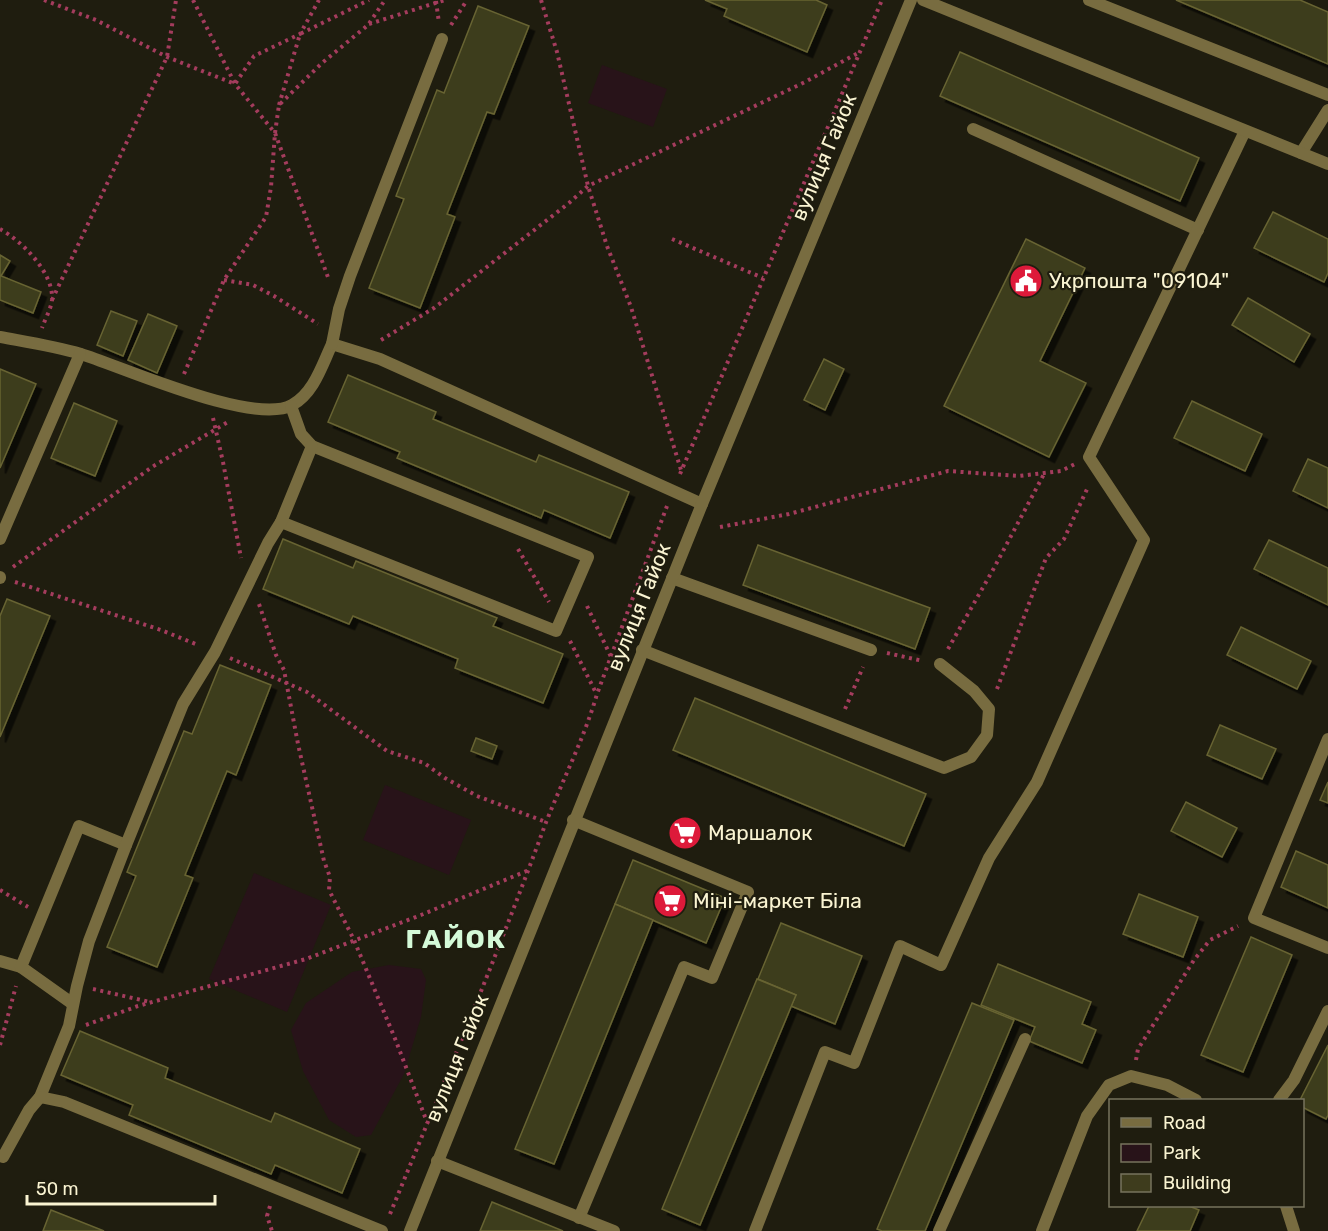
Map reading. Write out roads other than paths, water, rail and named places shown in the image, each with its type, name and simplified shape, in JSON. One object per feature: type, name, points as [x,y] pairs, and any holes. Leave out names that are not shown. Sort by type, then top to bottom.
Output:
[{"type":"street","name":"вулиця Гайок","points":[[410,1231],[436,1161],[642,650],[910,0]]},
{"type":"street","points":[[923,0],[1328,165]]},
{"type":"street","points":[[1089,0],[1328,94]]},
{"type":"street","points":[[0,337],[37,343],[80,354],[209,399],[250,409],[268,410],[291,406],[309,392],[333,339],[339,309],[350,276],[442,39]]},
{"type":"street","points":[[1301,153],[1328,110]]},
{"type":"street","points":[[973,129],[1198,230]]},
{"type":"street","points":[[755,1231],[825,1052],[854,1063],[900,946],[941,965],[989,858],[1037,782],[1144,540],[1089,457],[1245,131]]},
{"type":"street","points":[[333,339],[359,353],[380,359],[702,504]]},
{"type":"street","points":[[0,539],[80,354]]},
{"type":"street","points":[[281,522],[556,631],[588,557],[312,446],[301,434],[291,406]]},
{"type":"street","points":[[1,1158],[29,1110],[40,1097],[69,1026],[77,986],[90,941],[183,704],[214,652],[268,543],[281,522],[312,446]]},
{"type":"street","points":[[672,578],[871,650]]},
{"type":"street","points":[[642,650],[944,768],[971,757],[987,735],[989,709],[974,691],[940,664]]},
{"type":"street","points":[[1328,739],[1254,918],[1328,948]]},
{"type":"street","points":[[573,820],[748,892],[712,978],[684,967],[579,1218]]},
{"type":"street","points":[[21,968],[79,826],[126,845]]},
{"type":"street","points":[[0,961],[21,968],[73,1004]]},
{"type":"street","points":[[1280,1099],[1293,1080],[1328,1011]]},
{"type":"street","points":[[939,1231],[1025,1039]]},
{"type":"street","points":[[1042,1231],[1087,1116],[1109,1085],[1131,1076],[1167,1085],[1192,1099]]},
{"type":"street","points":[[40,1097],[64,1102],[278,1189],[385,1226]]},
{"type":"street","points":[[436,1161],[614,1231]]},
{"type":"street","points":[[1286,1207],[1294,1231]]},
{"type":"place","name":"Укрпошта \"09104\"","points":[[1026,281]]},
{"type":"place","name":"Маршалок","points":[[685,833]]},
{"type":"place","name":"Міні-маркет Біла","points":[[670,901]]},
{"type":"district","name":"ГАЙОК","points":[[456,939]]}]
